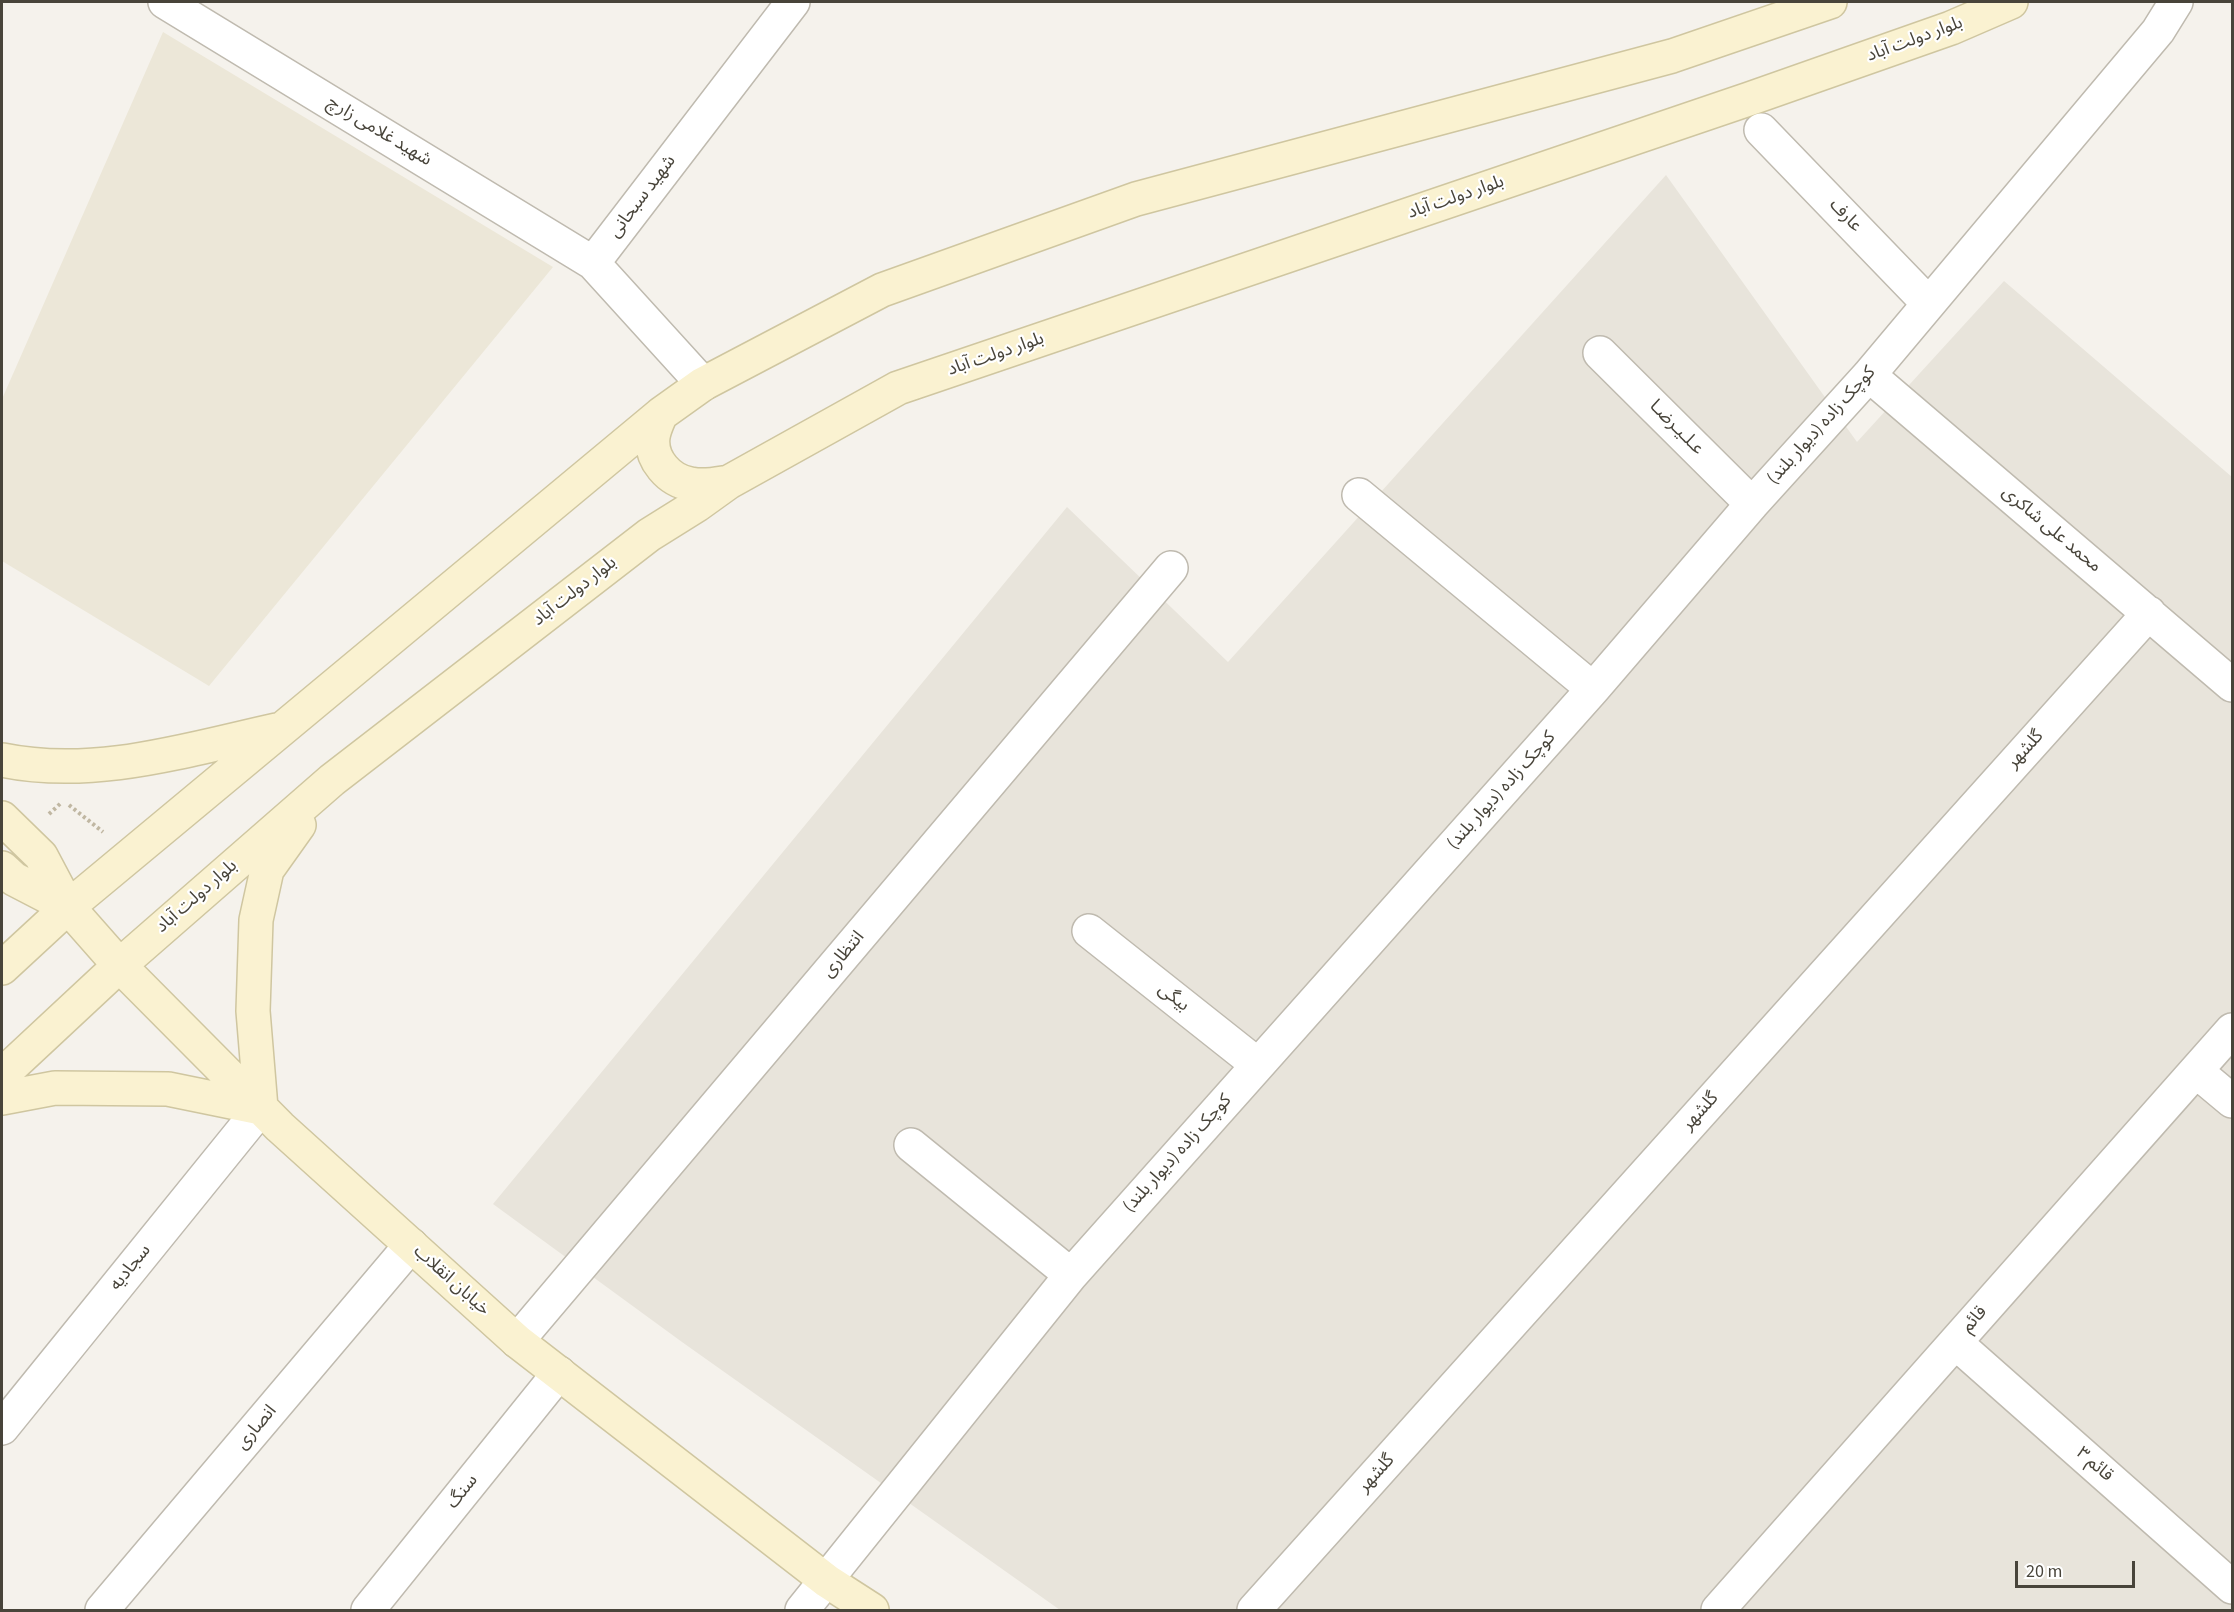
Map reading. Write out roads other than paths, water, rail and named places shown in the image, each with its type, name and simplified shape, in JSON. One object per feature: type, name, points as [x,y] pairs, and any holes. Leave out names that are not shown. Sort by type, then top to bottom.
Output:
[{"type":"main road","points":[[2,968],[68,907],[281,729],[661,414],[703,384],[882,290],[1136,199],[1672,56],[1830,2]]},
{"type":"main road","name":"بلوار دولت آباد","points":[[2,1075],[120,965],[332,780],[649,535],[729,482],[898,388],[1761,95],[1951,28],[2011,2]]},
{"type":"main road","points":[[661,414],[653,435],[653,451],[660,466],[676,479],[689,484],[708,486],[729,482]]},
{"type":"main road","points":[[2,760],[32,766],[91,766],[135,762],[281,729]]},
{"type":"main road","points":[[2,1098],[55,1088],[168,1089],[261,1108],[253,1011],[256,920],[267,870],[332,780]]},
{"type":"main road","name":"خیابان انقلاب","points":[[2,818],[41,856],[68,907],[120,965],[261,1108],[411,1245],[517,1341],[827,1581],[872,1611]]},
{"type":"main road","name":"خیابان انقلاب","points":[[2,868],[14,879],[68,907]]},
{"type":"street","name":"شهید غلامی زارچ","points":[[165,2],[593,263]]},
{"type":"street","name":"شهید سبحانی","points":[[593,263],[793,2]]},
{"type":"street","name":"کوچک زاده (دیوار بلند)","points":[[802,1611],[1071,1275],[1593,689],[1752,504],[1869,375],[2158,31],[2176,2]]},
{"type":"street","name":"عارف","points":[[1761,130],[1928,303]]},
{"type":"street","points":[[593,263],[703,384]]},
{"type":"street","name":"عـلـیـرضـا","points":[[1600,353],[1752,504]]},
{"type":"street","name":"محمد علی شاکری","points":[[1869,375],[2232,685]]},
{"type":"street","points":[[1359,495],[1593,689]]},
{"type":"street","name":"انتظاری","points":[[517,1341],[1171,568]]},
{"type":"street","name":"گلشهر","points":[[1254,1611],[2149,614]]},
{"type":"street","name":"بیگی","points":[[1089,931],[1258,1065]]},
{"type":"street","name":"قائم","points":[[1719,1610],[2232,1030]]},
{"type":"street","points":[[2196,1071],[2232,1101]]},
{"type":"street","name":"سجادیه","points":[[2,1428],[261,1108]]},
{"type":"street","points":[[911,1145],[1071,1275]]},
{"type":"street","name":"انصاری","points":[[102,1611],[411,1245]]},
{"type":"street","name":"قائم ۳","points":[[1956,1343],[2232,1587]]},
{"type":"street","name":"سنگ","points":[[368,1611],[559,1373]]}]
